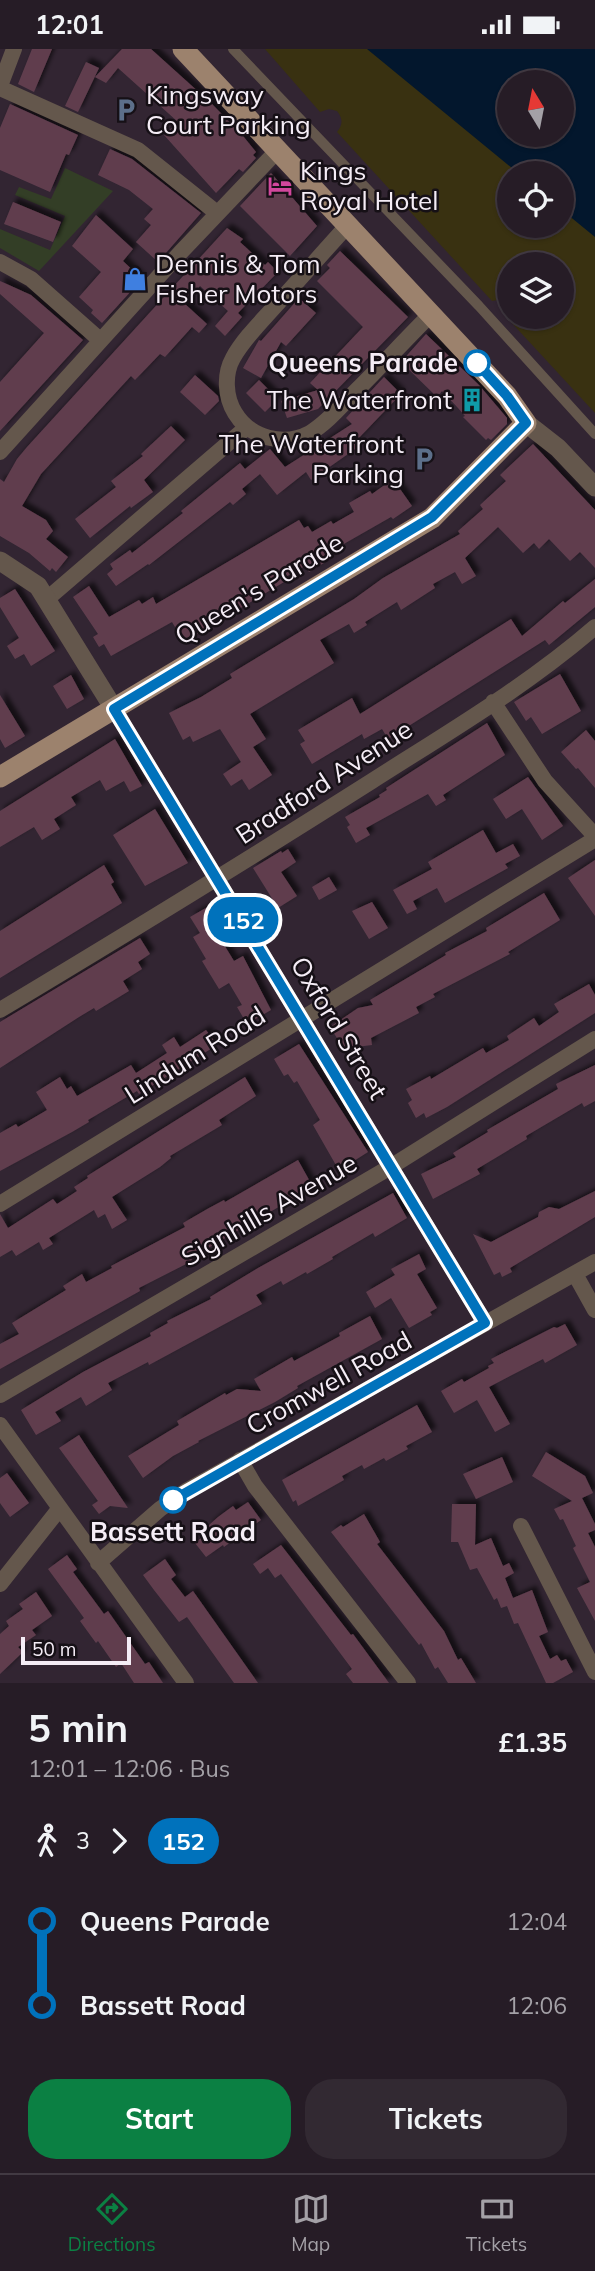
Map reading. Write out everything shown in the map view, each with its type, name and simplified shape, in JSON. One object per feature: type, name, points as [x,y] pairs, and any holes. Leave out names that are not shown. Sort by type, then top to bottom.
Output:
[{"type":"main road","points":[[183,49],[507,396],[526,423]]},
{"type":"main road","name":"Queen's Parade","points":[[0,777],[432,517],[526,423]]},
{"type":"street","points":[[14,49],[0,87],[138,150],[217,213]]},
{"type":"street","points":[[233,49],[479,306],[595,434]]},
{"type":"street","points":[[0,451],[278,150]]},
{"type":"street","points":[[348,225],[255,328],[233,358],[227,376],[227,395],[234,413],[247,427],[261,436],[276,440],[293,439],[308,434],[334,414],[431,314]]},
{"type":"street","points":[[0,262],[31,279],[100,340]]},
{"type":"street","points":[[526,423],[558,448],[595,487]]},
{"type":"street","points":[[47,599],[247,427]]},
{"type":"street","name":"Oxford Street","points":[[0,561],[27,577],[47,599],[485,1323]]},
{"type":"street","name":"Bradford Avenue","points":[[0,1010],[218,879],[493,702],[573,646],[595,627]]},
{"type":"street","points":[[493,702],[544,781],[595,837]]},
{"type":"street","name":"Lindum Road","points":[[0,1204],[595,837]]},
{"type":"street","name":"Signhills Avenue","points":[[0,1395],[392,1166],[595,1039]]},
{"type":"street","name":"Cromwell Road","points":[[98,1563],[186,1491],[595,1262]]},
{"type":"street","points":[[575,1274],[595,1310]]},
{"type":"street","points":[[0,1425],[186,1683]]},
{"type":"street","points":[[240,1460],[255,1486],[408,1683]]},
{"type":"street","points":[[0,1584],[60,1508]]},
{"type":"street","points":[[521,1525],[595,1672]]},
{"type":"green space","points":[[65,168],[113,191],[39,271],[0,248],[0,229],[50,250],[65,216],[15,195],[19,187],[51,199]]},
{"type":"sand","points":[[265,49],[595,49],[595,413],[517,329],[574,329],[574,252],[497,252],[497,300],[492,301],[337,132],[342,121],[337,111],[329,109],[320,112]]},
{"type":"water","points":[[367,49],[595,49],[595,237],[574,220],[574,161],[503,161]]},
{"type":"building","points":[[32,49],[52,49],[34,92],[18,84]]},
{"type":"building","points":[[122,49],[151,49],[243,136],[256,152],[253,155],[256,158],[243,172],[239,169],[216,193],[164,135],[178,122],[118,68],[106,83],[95,77]]},
{"type":"building","points":[[86,62],[99,68],[78,112],[65,106]]},
{"type":"building","points":[[10,104],[78,135],[69,155],[66,154],[50,192],[0,170],[0,128]]},
{"type":"building","points":[[110,149],[132,159],[201,213],[158,262],[136,242],[151,225],[144,219],[153,209],[129,190],[98,175]]},
{"type":"building","points":[[271,173],[317,226],[290,256],[240,206]]},
{"type":"building","points":[[13,202],[61,222],[53,242],[4,224]]},
{"type":"building","points":[[96,215],[133,249],[123,261],[142,279],[102,323],[79,297],[101,272],[72,246]]},
{"type":"building","points":[[227,228],[243,239],[240,242],[265,265],[268,262],[277,271],[275,275],[238,313],[242,317],[225,336],[215,326],[228,311],[200,286],[185,304],[207,324],[199,333],[192,327],[165,357],[160,354],[135,380],[131,376],[41,474],[22,506],[46,520],[53,531],[46,539],[68,557],[56,572],[52,568],[50,571],[29,553],[0,536],[0,479],[4,482],[27,447]]},
{"type":"building","points":[[340,251],[408,317],[318,409],[287,418],[281,401],[318,390],[310,383],[363,327],[317,281],[330,268],[327,265]]},
{"type":"building","points":[[0,281],[31,295],[83,340],[0,431],[0,382],[44,333],[0,294]]},
{"type":"building","points":[[299,298],[316,313],[286,346],[281,342],[261,378],[243,368],[259,340],[261,341]]},
{"type":"building","points":[[426,334],[479,385],[507,418],[507,424],[491,440],[486,440],[463,417],[465,416],[442,391],[437,397],[401,362]]},
{"type":"building","points":[[195,375],[218,396],[219,401],[205,415],[180,392]]},
{"type":"building","points":[[384,377],[401,394],[355,442],[358,447],[311,480],[306,472],[277,495],[260,474],[242,489],[246,494],[233,505],[230,502],[149,565],[116,586],[107,574],[113,569],[110,564],[130,550],[132,553],[240,463],[245,469],[270,449],[285,467],[352,424],[346,418]]},
{"type":"building","points":[[259,380],[278,399],[265,412],[246,393]]},
{"type":"building","points":[[171,426],[185,440],[144,480],[153,492],[131,508],[130,506],[90,538],[75,519],[116,487],[111,481],[143,456],[141,454]]},
{"type":"building","points":[[533,444],[595,510],[595,568],[580,552],[570,561],[549,539],[539,549],[534,543],[523,553],[498,527],[465,558],[476,576],[462,584],[455,572],[433,584],[435,588],[401,610],[397,602],[365,622],[367,625],[354,633],[349,624],[320,640],[334,663],[250,714],[266,739],[253,747],[272,775],[249,790],[242,779],[231,786],[223,774],[241,762],[220,729],[193,742],[190,736],[183,740],[169,713],[232,678],[230,674],[354,599],[383,578],[460,534],[458,531],[483,509],[480,505],[506,481],[500,475]]},
{"type":"building","points":[[393,479],[412,506],[328,553],[332,558],[309,572],[305,566],[282,579],[284,582],[184,642],[172,622],[111,656],[104,644],[99,647],[93,637],[98,634],[73,597],[89,586],[109,617],[139,600],[142,604],[153,597],[156,604],[299,520],[304,528],[308,526],[312,532],[331,521],[333,524],[354,512],[349,503],[370,491],[372,494]]},
{"type":"building","points":[[595,579],[595,607],[549,645],[545,640],[388,739],[382,729],[364,739],[362,734],[312,764],[300,744],[305,741],[298,730],[352,698],[360,714],[511,619],[522,636],[563,601],[565,603]]},
{"type":"building","points":[[15,589],[55,651],[31,666],[24,654],[15,659],[7,646],[19,638],[0,607],[0,598]]},
{"type":"building","points":[[560,674],[581,711],[542,734],[531,717],[526,721],[514,702]]},
{"type":"building","points":[[71,675],[84,699],[67,709],[53,686]]},
{"type":"building","points":[[0,695],[25,736],[5,748],[0,739]]},
{"type":"building","points":[[487,723],[505,755],[443,795],[446,800],[436,806],[428,794],[366,828],[370,835],[356,843],[345,817],[380,797],[386,788]]},
{"type":"building","points":[[586,730],[595,741],[595,788],[561,752]]},
{"type":"building","points":[[115,739],[142,786],[130,792],[124,781],[106,791],[100,780],[71,797],[76,805],[54,819],[60,829],[42,840],[34,827],[0,847],[0,811]]},
{"type":"building","points":[[528,777],[563,826],[542,840],[522,809],[506,819],[493,799]]},
{"type":"building","points":[[155,809],[188,863],[145,886],[113,835]]},
{"type":"building","points":[[483,830],[496,853],[513,844],[520,856],[505,864],[508,868],[445,903],[437,888],[413,901],[417,909],[407,914],[393,890],[432,869],[428,862]]},
{"type":"building","points":[[288,849],[296,862],[281,872],[297,896],[278,908],[253,868]]},
{"type":"building","points":[[595,860],[595,916],[568,878]]},
{"type":"building","points":[[104,865],[122,903],[0,978],[0,931]]},
{"type":"building","points":[[329,877],[337,890],[319,900],[312,887]]},
{"type":"building","points":[[544,893],[560,920],[508,952],[510,954],[433,994],[435,997],[416,1007],[419,1013],[371,1038],[372,1045],[356,1047],[347,1054],[330,1027],[358,1008],[373,1005],[370,1000],[446,955],[445,953],[487,931],[486,928]]},
{"type":"building","points":[[372,902],[388,928],[369,939],[352,911]]},
{"type":"building","points":[[211,905],[226,930],[218,935],[234,961],[243,956],[271,1010],[247,1024],[237,1007],[242,1005],[229,983],[219,989],[202,961],[206,959],[193,937],[200,933],[190,917]]},
{"type":"building","points":[[140,938],[150,954],[138,962],[142,969],[123,981],[129,991],[96,1011],[94,1008],[0,1068],[0,1022]]},
{"type":"building","points":[[589,984],[595,995],[595,1013],[447,1107],[426,1118],[424,1113],[416,1118],[408,1103],[412,1100],[406,1089],[430,1076],[431,1079],[483,1048],[486,1053],[509,1040],[507,1036],[534,1018],[539,1026],[559,1012],[554,1004]]},
{"type":"building","points":[[206,1030],[217,1045],[139,1094],[137,1091],[72,1132],[0,1171],[0,1133],[16,1124],[18,1127],[47,1110],[36,1092],[60,1077],[67,1089],[71,1086],[77,1096],[131,1065],[136,1073],[167,1053],[162,1045],[174,1037],[180,1047]]},
{"type":"building","points":[[299,1044],[368,1152],[349,1164],[351,1168],[341,1174],[313,1125],[320,1120],[297,1081],[294,1083],[288,1074],[284,1076],[274,1059]]},
{"type":"building","points":[[595,1065],[595,1101],[584,1107],[582,1103],[526,1136],[527,1139],[477,1169],[480,1174],[433,1199],[421,1174],[456,1157],[453,1153],[488,1132],[487,1130],[558,1089],[556,1084]]},
{"type":"building","points":[[245,1077],[256,1096],[219,1120],[222,1125],[170,1156],[160,1167],[112,1197],[127,1220],[112,1229],[105,1214],[98,1218],[94,1210],[49,1238],[53,1244],[43,1250],[39,1242],[16,1256],[12,1250],[0,1257],[0,1214],[8,1228],[53,1199],[57,1204],[77,1191],[74,1187],[88,1178],[87,1176]]},
{"type":"building","points":[[298,1160],[313,1187],[191,1258],[192,1261],[139,1288],[140,1291],[0,1369],[0,1344],[19,1334],[12,1323],[66,1290],[63,1286],[82,1274],[86,1282],[185,1227],[183,1223],[209,1208],[224,1200],[225,1202]]},
{"type":"building","points":[[595,1191],[595,1217],[510,1268],[512,1272],[502,1277],[500,1272],[494,1275],[473,1234],[491,1242],[538,1217],[539,1212],[549,1207],[559,1209]]},
{"type":"building","points":[[393,1193],[407,1218],[375,1237],[373,1233],[307,1274],[306,1272],[283,1285],[281,1281],[256,1295],[262,1304],[149,1365],[148,1362],[108,1383],[112,1390],[86,1406],[81,1397],[55,1412],[61,1421],[36,1435],[21,1410],[83,1372],[151,1336],[150,1333],[168,1323],[167,1321],[211,1299],[210,1297],[258,1268]]},
{"type":"building","points":[[419,1254],[426,1269],[417,1274],[437,1308],[430,1312],[432,1315],[409,1328],[391,1298],[375,1308],[366,1292],[395,1275],[391,1269]]},
{"type":"building","points":[[370,1316],[382,1339],[297,1386],[298,1388],[275,1402],[198,1441],[143,1478],[128,1456],[179,1425],[177,1421],[225,1393],[226,1395],[237,1389],[261,1391],[254,1379],[292,1357],[294,1361]]},
{"type":"building","points":[[565,1324],[577,1345],[545,1363],[543,1359],[489,1387],[510,1424],[495,1432],[477,1400],[454,1413],[441,1391],[489,1368],[488,1366],[494,1363],[491,1359]]},
{"type":"building","points":[[417,1405],[432,1432],[386,1461],[384,1458],[364,1469],[362,1465],[342,1476],[344,1480],[298,1506],[296,1500],[293,1502],[282,1480]]},
{"type":"building","points":[[79,1435],[128,1508],[110,1506],[99,1514],[92,1505],[98,1501],[59,1448]]},
{"type":"building","points":[[546,1452],[585,1476],[593,1493],[582,1498],[595,1524],[595,1530],[588,1533],[595,1547],[595,1621],[577,1588],[590,1582],[573,1548],[576,1546],[563,1519],[560,1520],[554,1509],[572,1501],[532,1476]]},
{"type":"building","points":[[502,1457],[513,1482],[476,1499],[463,1474]]},
{"type":"building","points":[[7,1473],[29,1503],[10,1517],[0,1503],[0,1478]]},
{"type":"building","points":[[248,1502],[261,1520],[206,1557],[195,1543],[211,1530],[208,1526],[218,1517],[233,1506],[236,1510]]},
{"type":"building","points":[[452,1504],[476,1504],[475,1545],[491,1538],[503,1566],[509,1563],[514,1573],[505,1578],[513,1598],[532,1590],[548,1632],[539,1636],[550,1659],[557,1655],[561,1661],[566,1659],[573,1672],[553,1683],[546,1683],[518,1623],[514,1624],[507,1606],[501,1608],[497,1598],[494,1600],[477,1568],[470,1570],[458,1542],[451,1542]]},
{"type":"building","points":[[364,1514],[380,1542],[377,1544],[444,1631],[458,1660],[461,1658],[476,1683],[448,1683],[438,1667],[435,1669],[421,1643],[419,1645],[331,1532]]},
{"type":"building","points":[[281,1545],[389,1683],[353,1683],[346,1674],[352,1669],[281,1574],[275,1578],[268,1568],[260,1574],[253,1564]]},
{"type":"building","points":[[67,1555],[77,1569],[73,1572],[104,1614],[108,1611],[145,1664],[149,1662],[163,1683],[134,1683],[121,1663],[116,1667],[98,1641],[96,1643],[80,1621],[84,1618],[48,1569]]},
{"type":"building","points":[[165,1559],[176,1575],[171,1579],[185,1597],[193,1591],[258,1683],[234,1683],[187,1617],[179,1622],[154,1590],[143,1575]]},
{"type":"building","points":[[36,1592],[52,1616],[32,1630],[36,1635],[18,1647],[23,1652],[0,1674],[0,1634],[9,1626],[6,1621],[23,1609],[19,1604]]},
{"type":"bus line","name":"152","points":[[173,1500],[485,1323],[114,709],[432,517],[526,423],[507,396],[477,363]]},
{"type":"place","name":"Kingsway Court Parking","points":[[126,110]]},
{"type":"place","name":"Kings Royal Hotel","points":[[280,186]]},
{"type":"place","name":"Dennis & Tom Fisher Motors","points":[[135,279]]},
{"type":"place","name":"Queens Parade","points":[[477,363]]},
{"type":"place","name":"The Waterfront","points":[[472,400]]},
{"type":"place","name":"The Waterfront Parking","points":[[424,459]]},
{"type":"place","name":"Bassett Road","points":[[173,1500]]}]
